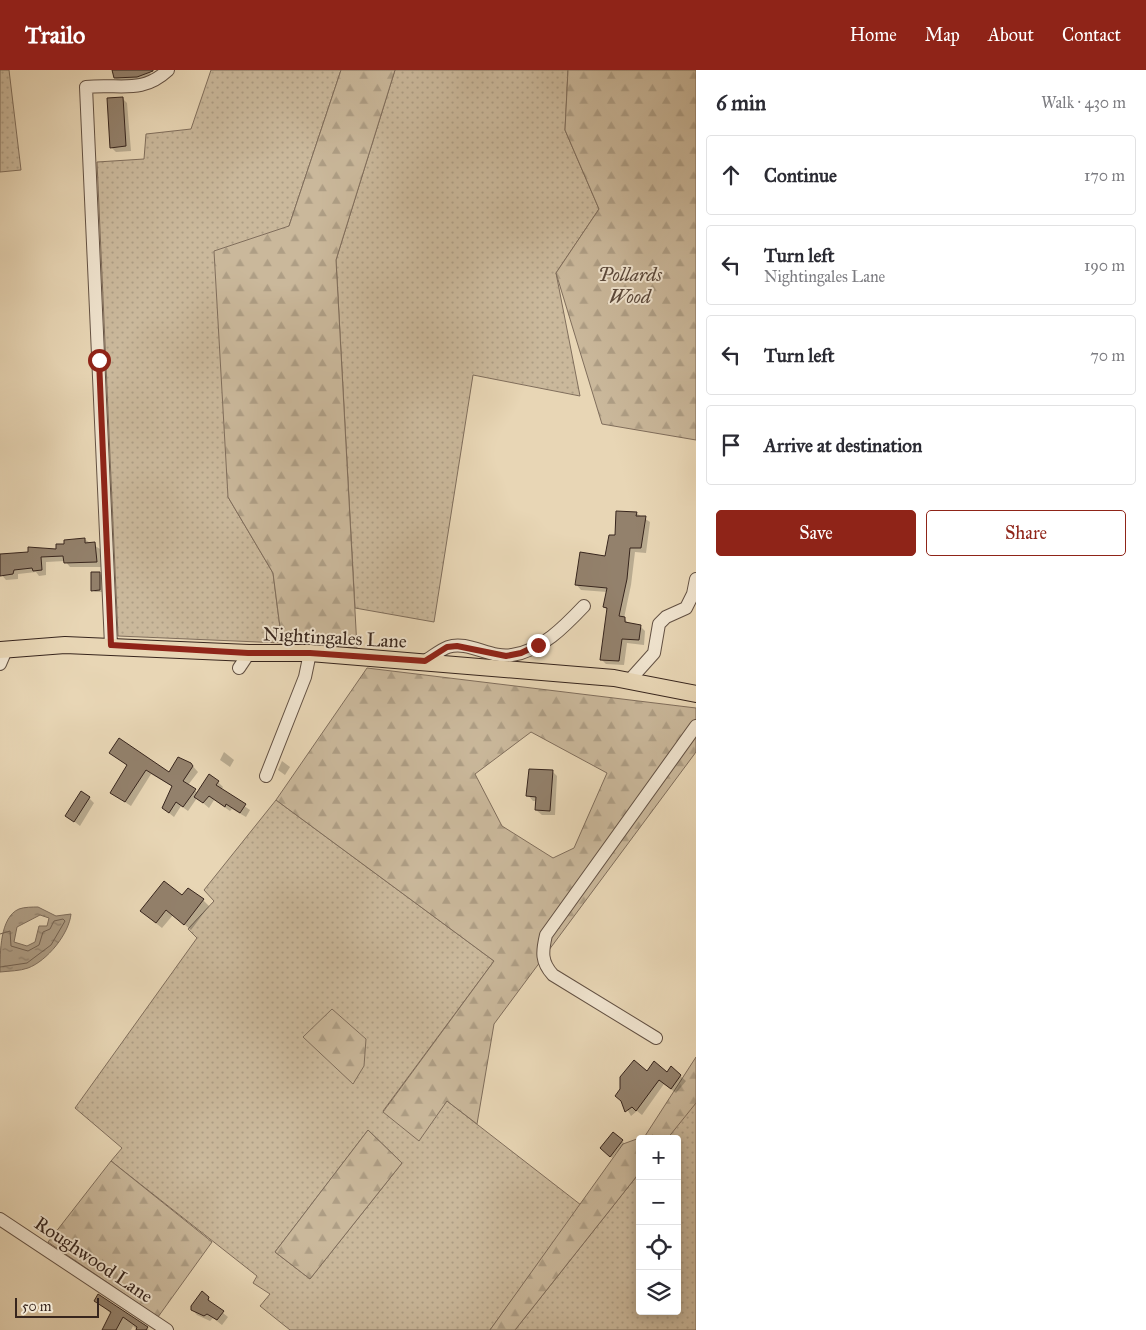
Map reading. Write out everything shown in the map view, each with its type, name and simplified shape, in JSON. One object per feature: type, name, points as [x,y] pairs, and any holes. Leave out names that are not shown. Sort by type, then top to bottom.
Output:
[{"type":"main road","name":"Nightingales Lane","points":[[2,655],[65,645],[111,645],[248,653],[310,653],[614,678],[696,694]]},
{"type":"street","points":[[111,645],[86,87],[133,87],[152,83],[168,70]]},
{"type":"street","points":[[628,682],[654,653],[659,624],[666,617],[686,608],[694,594],[696,579]]},
{"type":"street","points":[[425,661],[447,647],[457,646],[506,656],[521,653],[538,645],[561,630],[584,606]]},
{"type":"street","points":[[240,668],[248,653]]},
{"type":"street","points":[[266,776],[305,677],[310,653]]},
{"type":"street","points":[[656,1038],[553,975],[545,966],[542,952],[546,935],[696,726]]},
{"type":"street","name":"Roughwood Lane","points":[[0,1219],[167,1330]]},
{"type":"green space","points":[[0,70],[9,70],[21,170],[0,172]]},
{"type":"green space","points":[[211,70],[341,70],[289,226],[228,497],[273,573],[282,643],[118,636],[97,162],[144,159],[146,134],[191,129]]},
{"type":"green space","points":[[341,70],[395,70],[336,260],[357,648],[282,643],[273,573],[228,497],[214,251],[289,226]]},
{"type":"green space","points":[[395,70],[568,70],[565,130],[599,209],[556,273],[580,396],[473,375],[434,622],[355,608],[336,260]]},
{"type":"green space","name":"Pollards Wood","points":[[568,70],[696,70],[696,440],[602,424],[556,273],[599,209],[565,130]]},
{"type":"green space","points":[[367,668],[696,708],[696,752],[494,1024],[477,1124],[447,1101],[419,1141],[383,1112],[494,961],[276,800]],"holes":[[[531,732],[607,773],[574,848],[553,858],[502,826],[475,774]]]},
{"type":"green space","points":[[276,800],[494,961],[383,1111],[447,1101],[581,1205],[490,1330],[290,1330],[260,1306],[270,1294],[253,1283],[257,1276],[111,1161],[122,1148],[75,1108],[197,938],[188,929],[214,901],[204,890]],"holes":[[[368,1130],[402,1163],[310,1279],[275,1252]]]},
{"type":"green space","points":[[332,1009],[366,1039],[364,1066],[353,1084],[303,1037]]},
{"type":"green space","points":[[696,1057],[696,1103],[670,1135],[646,1135]]},
{"type":"green space","points":[[696,1087],[696,1330],[515,1330],[636,1177],[636,1315],[681,1315],[681,1135],[658,1135]]},
{"type":"green space","points":[[368,1130],[402,1163],[310,1279],[275,1252]]},
{"type":"green space","points":[[636,1139],[636,1177],[515,1330],[490,1330],[623,1144]]},
{"type":"green space","points":[[111,1161],[212,1242],[158,1317],[48,1242]]},
{"type":"water","points":[[38,907],[56,916],[71,914],[62,938],[49,953],[28,968],[0,972],[2,936],[8,919],[19,909]],"holes":[[[40,915],[49,918],[47,926],[39,926],[35,942],[27,946],[14,942],[17,927]]]},
{"type":"building","points":[[112,70],[153,71],[137,77],[114,78]]},
{"type":"building","points":[[123,97],[126,146],[110,148],[107,98]]},
{"type":"building","points":[[616,511],[637,512],[636,516],[646,516],[641,548],[630,548],[627,579],[619,616],[625,617],[625,622],[641,625],[639,640],[622,639],[619,661],[600,660],[607,608],[603,607],[607,588],[575,585],[580,552],[605,556],[609,535],[615,535]]},
{"type":"building","points":[[85,538],[85,543],[95,542],[97,562],[64,563],[63,556],[41,557],[42,570],[33,571],[32,568],[14,570],[13,574],[0,576],[0,554],[28,552],[28,547],[56,549],[56,544],[64,544],[64,540]]},
{"type":"building","points":[[91,572],[100,572],[100,590],[91,591]]},
{"type":"building","points":[[119,738],[169,772],[178,757],[191,763],[193,766],[183,781],[196,789],[183,807],[176,802],[169,813],[162,808],[172,786],[146,770],[125,802],[110,793],[127,765],[109,753]]},
{"type":"building","points":[[529,769],[553,770],[550,811],[535,810],[536,797],[526,796]]},
{"type":"building","points":[[209,774],[219,781],[216,785],[246,804],[240,813],[226,804],[225,807],[209,796],[203,803],[194,797]]},
{"type":"building","points":[[81,791],[90,797],[74,822],[65,816]]},
{"type":"building","points":[[164,881],[182,895],[188,888],[204,899],[184,925],[166,910],[156,923],[140,911]]},
{"type":"building","points":[[634,1060],[647,1071],[654,1061],[667,1072],[671,1066],[681,1075],[671,1089],[659,1080],[636,1111],[632,1107],[625,1112],[621,1101],[615,1096],[620,1089],[620,1077]]},
{"type":"building","points":[[613,1132],[623,1140],[610,1157],[600,1148]]},
{"type":"building","points":[[202,1291],[209,1297],[208,1300],[224,1311],[217,1320],[207,1314],[204,1316],[191,1310],[191,1306]]},
{"type":"building","points":[[98,1294],[148,1327],[146,1330],[136,1330],[137,1327],[123,1317],[116,1330],[102,1330],[111,1312],[94,1301]]},
{"type":"route","points":[[99,360],[111,645],[248,653],[310,653],[425,661],[447,647],[457,646],[512,656],[538,645]]}]
